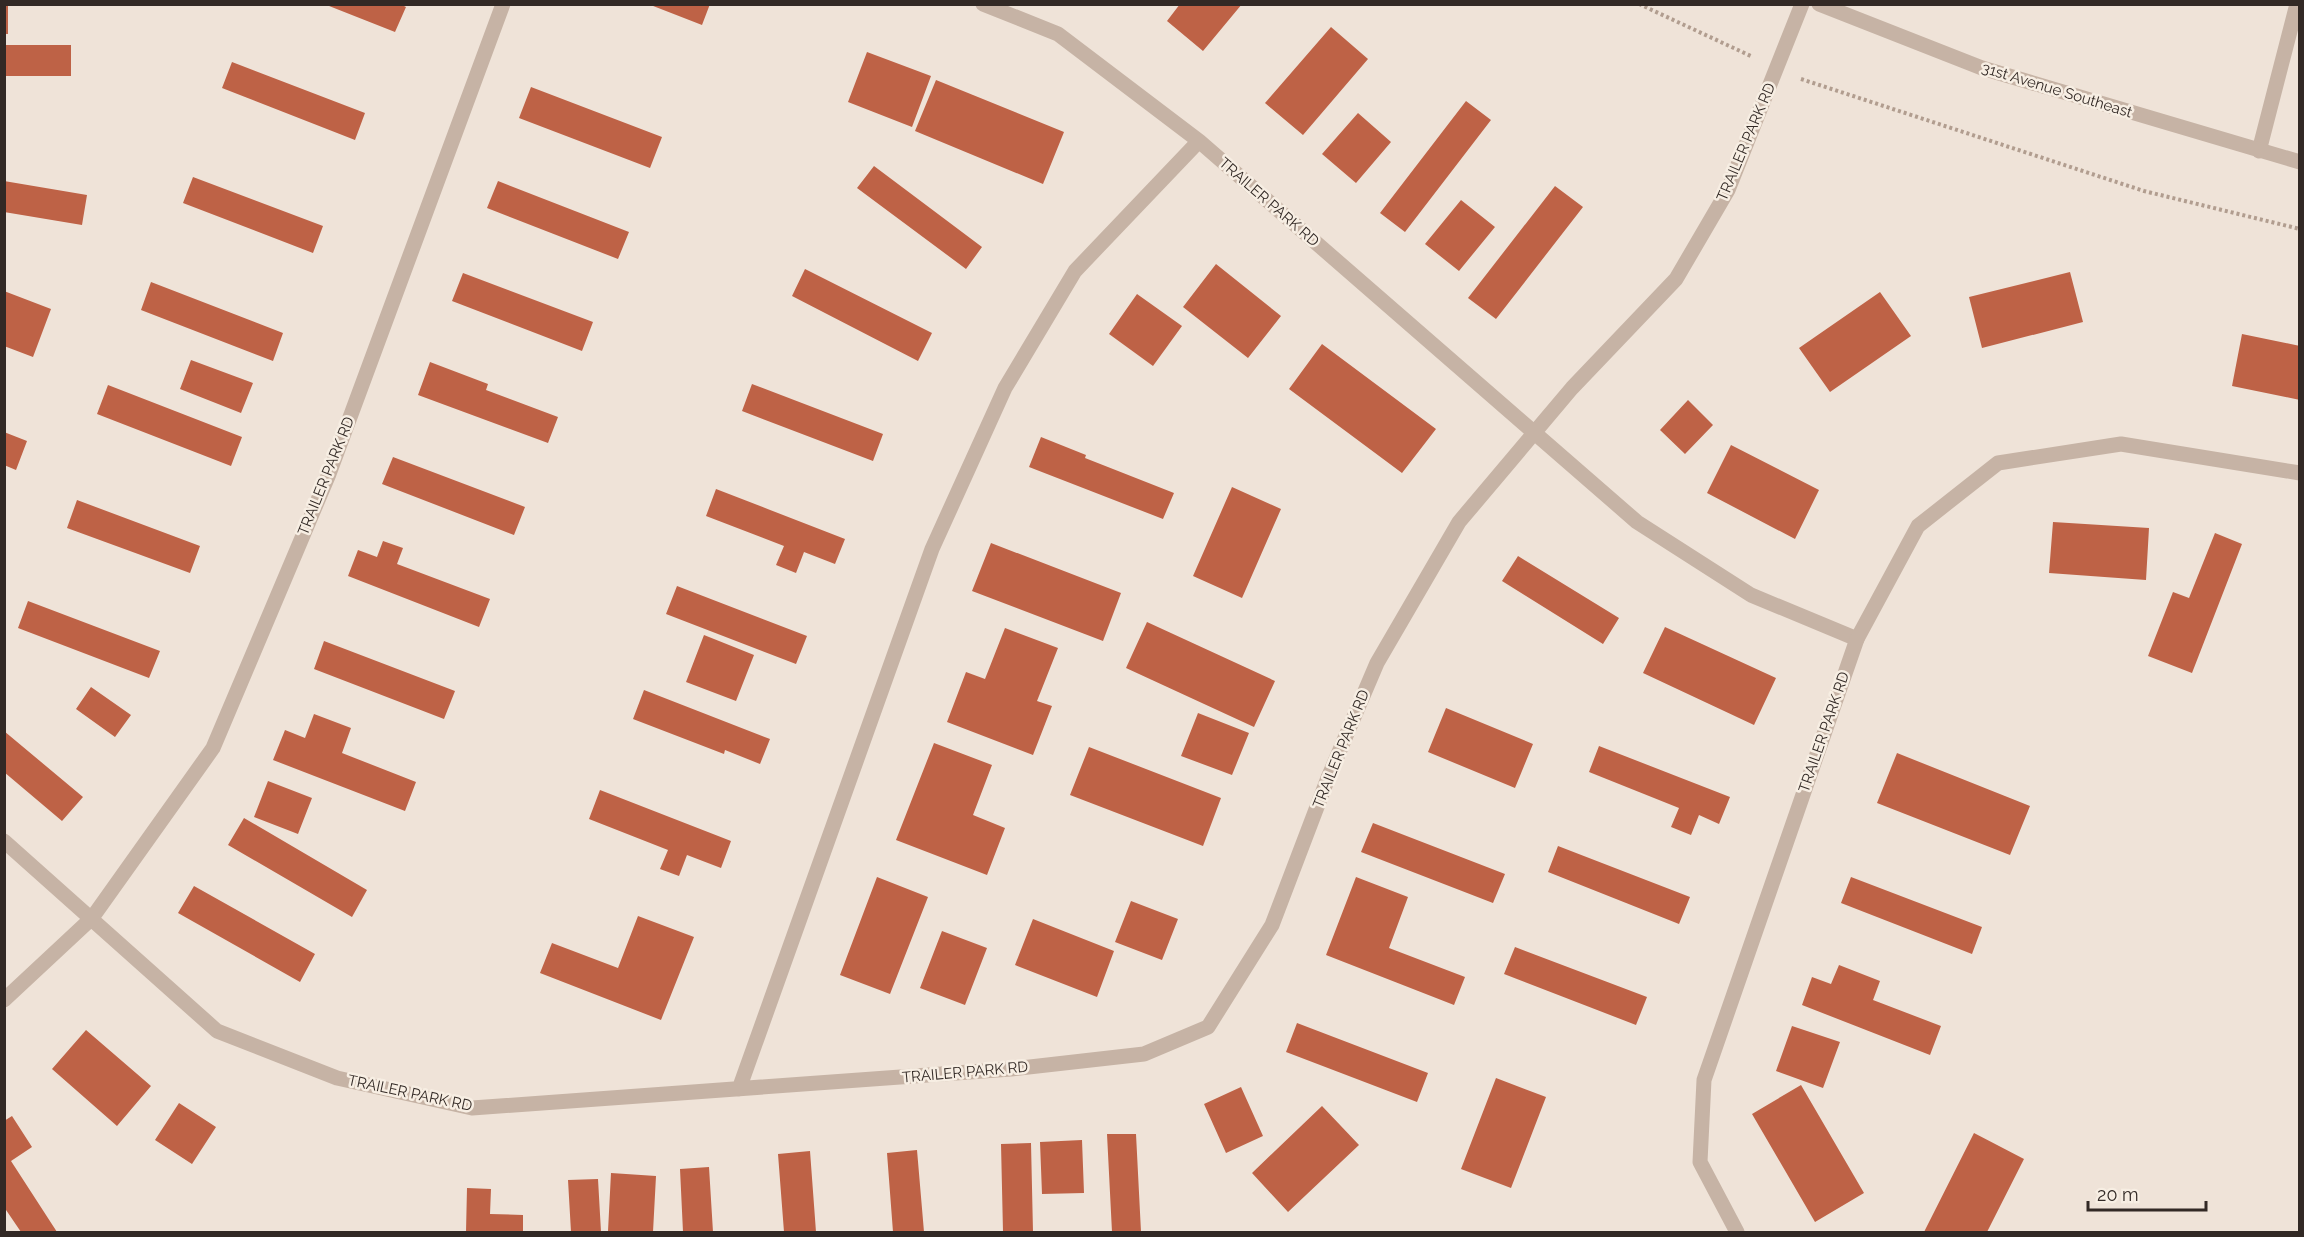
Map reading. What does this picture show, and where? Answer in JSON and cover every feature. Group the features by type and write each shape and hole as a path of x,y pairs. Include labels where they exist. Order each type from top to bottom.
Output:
{"street":[{"name":"TRAILER PARK RD","path":"4,1000 92,918 213,748 329,474 503,4"},
{"name":"TRAILER PARK RD","path":"983,4 1058,34 1199,141 1637,522 1751,595 1857,639"},
{"name":"TRAILER PARK RD","path":"4,841 217,1031 337,1078 472,1108 1011,1069 1144,1054 1208,1027 1272,925 1328,778 1377,663 1459,522 1572,388 1677,279 1728,190 1802,4"},
{"name":"31st Avenue Southeast","path":"1819,4 1982,68 2300,162"},
{"path":"2259,151 2296,4"},
{"path":"739,1089 932,549 1005,388 1075,271 1199,141"},
{"name":"TRAILER PARK RD","path":"1737,1233 1700,1162 1704,1080 1857,639 1918,526 1998,463 2121,444 2300,473"}],"path":[{"path":"1639,4 1803,80 2144,191 2300,229"}],"building":[{"path":"324,4 400,4 406,7 395,32"},
{"path":"648,4 710,4 702,25"},
{"path":"1180,4 1242,4 1203,51 1167,21"},
{"path":"4,5 8,5 8,34 4,34"},
{"path":"1331,27 1368,59 1303,135 1265,103"},
{"path":"4,45 71,45 71,76 4,76"},
{"path":"867,52 931,76 912,127 848,102"},
{"path":"232,62 365,113 355,140 222,88"},
{"path":"936,80 1064,132 1043,184 915,131"},
{"path":"531,87 662,137 650,168 519,118"},
{"path":"1466,101 1491,120 1405,232 1380,213"},
{"path":"1358,113 1391,142 1356,183 1322,154"},
{"path":"874,166 982,247 966,269 857,188"},
{"path":"193,177 323,226 313,253 183,203"},
{"path":"4,181 87,195 82,225 4,212"},
{"path":"498,181 629,232 618,259 487,208"},
{"path":"1555,186 1583,207 1496,319 1468,298"},
{"path":"1461,200 1495,227 1459,271 1425,244"},
{"path":"1216,264 1281,316 1248,358 1183,307"},
{"path":"805,269 932,333 918,361 792,296"},
{"path":"2070,272 2083,322 1982,348 1969,297"},
{"path":"463,273 593,322 582,351 452,301"},
{"path":"151,282 283,333 273,361 141,310"},
{"path":"4,291 51,309 33,357 4,346"},
{"path":"1880,292 1911,336 1830,392 1799,348"},
{"path":"1137,294 1182,326 1153,366 1109,334"},
{"path":"2242,334 2300,346 2300,400 2232,386"},
{"path":"1322,344 1436,429 1402,473 1289,389"},
{"path":"191,360 253,383 241,413 180,389"},
{"path":"430,362 488,384 486,390 558,417 548,443 418,395"},
{"path":"752,384 883,434 873,461 742,411"},
{"path":"108,385 242,437 231,466 97,414"},
{"path":"1688,400 1713,425 1685,454 1660,430"},
{"path":"4,432 27,441 16,470 4,465"},
{"path":"1041,437 1086,455 1085,458 1174,493 1163,519 1029,467"},
{"path":"1731,445 1819,490 1795,539 1707,493"},
{"path":"393,457 525,507 514,535 382,484"},
{"path":"1232,487 1281,509 1242,598 1193,576"},
{"path":"716,489 845,539 835,564 804,552 796,573 776,565 784,546 706,516"},
{"path":"77,500 200,546 190,573 67,528"},
{"path":"2053,522 2149,528 2146,580 2049,573"},
{"path":"2215,533 2242,544 2192,673 2148,656 2173,592 2189,598"},
{"path":"383,541 403,548 397,564 490,599 479,627 348,576 358,550 377,557"},
{"path":"991,543 1121,593 1103,641 972,591"},
{"path":"1518,556 1619,618 1603,644 1502,581"},
{"path":"677,586 807,636 796,664 666,614"},
{"path":"28,601 160,651 149,678 18,628"},
{"path":"1147,622 1275,681 1254,727 1126,668"},
{"path":"1665,627 1776,678 1754,725 1643,673"},
{"path":"1005,628 1058,648 1037,701 1052,706 1033,755 947,722 966,672 985,679"},
{"path":"704,635 754,655 736,701 686,682"},
{"path":"324,641 455,691 444,719 314,669"},
{"path":"91,687 131,715 115,737 76,709"},
{"path":"644,690 770,739 760,764 725,750 724,754 633,719"},
{"path":"1446,708 1533,744 1515,788 1428,752"},
{"path":"1198,713 1249,733 1232,775 1181,756"},
{"path":"314,714 351,728 342,753 416,782 405,811 273,760 285,730 305,738"},
{"path":"4,731 83,797 62,821 4,772"},
{"path":"934,743 992,765 973,815 1005,828 987,875 896,840"},
{"path":"1599,746 1730,797 1719,824 1699,815 1691,835 1671,827 1679,808 1589,772"},
{"path":"1089,747 1221,798 1203,846 1070,795"},
{"path":"1897,753 2030,806 2010,855 1877,803"},
{"path":"268,781 312,798 298,834 254,817"},
{"path":"600,790 731,841 721,868 687,855 679,876 660,869 668,850 589,819"},
{"path":"244,818 367,890 352,917 228,845"},
{"path":"1373,823 1505,874 1493,903 1361,852"},
{"path":"1558,846 1690,897 1679,924 1548,872"},
{"path":"877,877 928,897 890,994 840,975"},
{"path":"1356,877 1408,897 1389,948 1465,977 1454,1005 1326,955"},
{"path":"1851,877 1982,927 1972,954 1841,903"},
{"path":"194,886 315,954 300,982 178,913"},
{"path":"1131,901 1178,919 1162,960 1115,942"},
{"path":"638,916 694,937 661,1020 540,973 552,943 618,968"},
{"path":"1033,919 1114,951 1097,997 1015,965"},
{"path":"942,931 987,948 965,1005 920,988"},
{"path":"1515,947 1647,997 1636,1025 1504,974"},
{"path":"1839,965 1880,981 1873,1000 1941,1026 1930,1055 1802,1005 1812,977 1831,984"},
{"path":"1297,1023 1428,1073 1417,1102 1286,1052"},
{"path":"1792,1026 1840,1042 1823,1088 1776,1071"},
{"path":"86,1030 151,1086 117,1126 52,1069"},
{"path":"1496,1078 1546,1097 1511,1188 1461,1169"},
{"path":"1801,1085 1864,1193 1815,1222 1752,1114"},
{"path":"1241,1087 1263,1136 1226,1153 1204,1104"},
{"path":"179,1103 216,1127 192,1164 155,1140"},
{"path":"1322,1106 1359,1145 1288,1212 1252,1173"},
{"path":"12,1116 32,1147 11,1161 57,1232 21,1232 4,1207 4,1121"},
{"path":"1974,1133 2024,1159 1987,1232 1924,1232"},
{"path":"1107,1134 1136,1134 1141,1232 1112,1232"},
{"path":"1082,1140 1084,1193 1042,1194 1040,1142"},
{"path":"1031,1143 1033,1232 1003,1232 1001,1144"},
{"path":"917,1150 924,1232 893,1232 887,1153"},
{"path":"810,1151 816,1232 784,1232 778,1154"},
{"path":"709,1167 713,1232 683,1232 680,1169"},
{"path":"611,1173 656,1176 653,1232 608,1231"},
{"path":"598,1179 601,1232 571,1232 568,1180"},
{"path":"467,1188 491,1189 490,1214 523,1215 523,1232 466,1232"}]}
